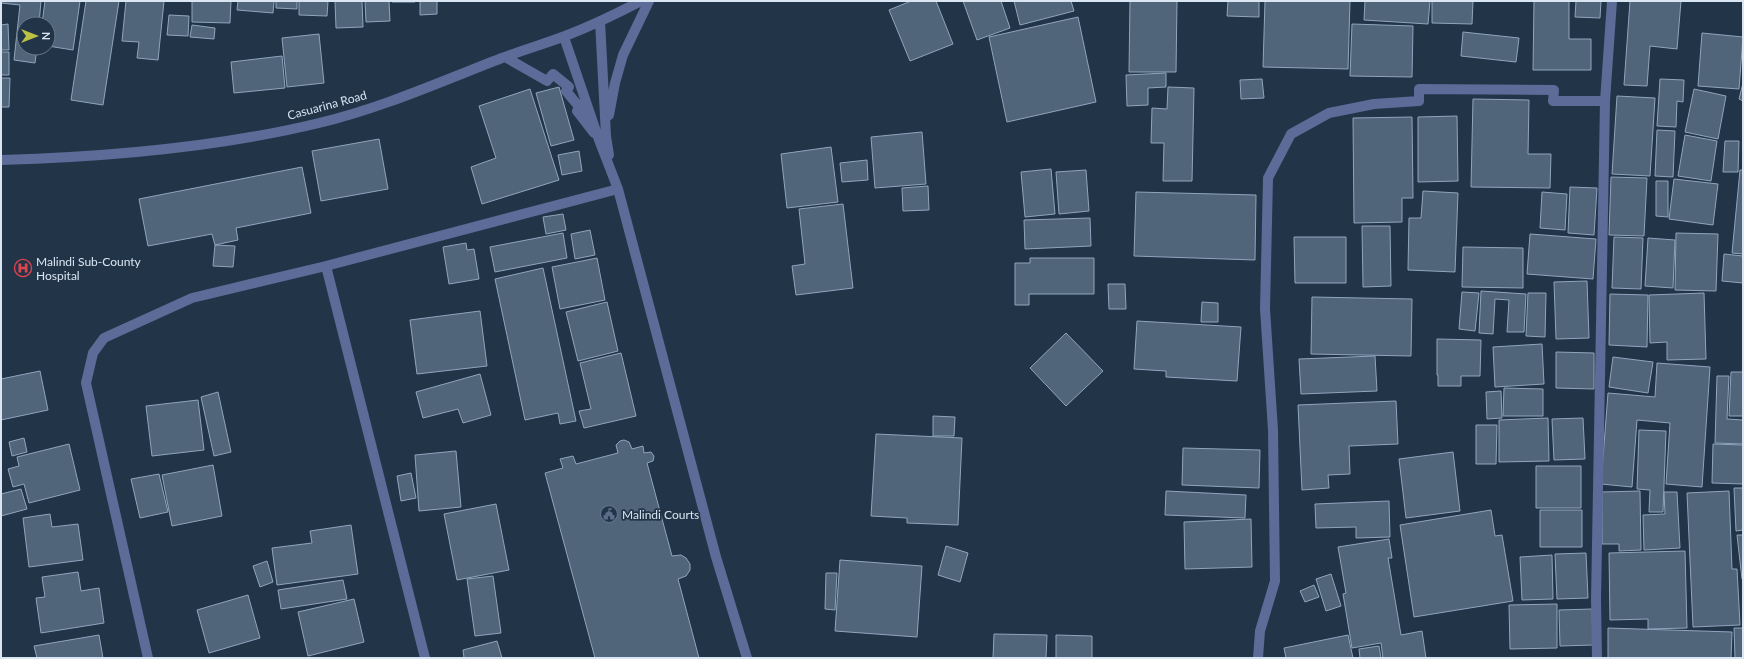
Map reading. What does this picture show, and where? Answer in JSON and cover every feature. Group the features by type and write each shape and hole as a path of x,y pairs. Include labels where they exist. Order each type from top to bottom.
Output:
{"street":[{"name":"Casuarina Road","path":"1,160 46,159 154,150 240,139 320,123 396,99 505,57 564,37 641,1"},
{"path":"602,138 623,55 649,1"},
{"path":"1597,658 1596,591 1605,101 1612,1"},
{"path":"600,21 602,138"},
{"path":"564,37 602,138 618,188 716,558 747,658"},
{"path":"505,57 547,81 553,74 569,87 566,91 581,109 577,111 602,138"},
{"path":"1258,658 1260,631 1275,581 1273,430 1265,309 1268,178 1291,134 1329,113 1374,104 1419,101 1419,90 1554,90 1553,101 1605,101"},
{"path":"148,658 86,383 93,353 104,338 192,298 326,266 618,188"},
{"path":"326,266 425,658"}],"building":[{"path":"1,1 41,1 40,16 19,16 20,5 1,3"},
{"path":"45,1 80,1 73,50 56,47 56,16 43,16"},
{"path":"86,1 119,1 103,105 71,100"},
{"path":"126,1 164,1 158,60 137,58 139,42 122,41"},
{"path":"192,1 231,1 230,23 192,22"},
{"path":"238,1 274,1 273,13 237,10"},
{"path":"276,1 297,1 297,9 276,8"},
{"path":"299,1 328,1 327,16 299,15"},
{"path":"335,1 362,1 363,27 336,28"},
{"path":"365,1 389,1 390,21 366,22"},
{"path":"415,1 415,2 392,2"},
{"path":"420,1 437,1 437,14 420,15"},
{"path":"911,1 936,1 953,44 910,61 889,10"},
{"path":"963,1 1001,1 1010,28 977,40"},
{"path":"1014,1 1071,1 1074,11 1020,25"},
{"path":"1130,1 1177,1 1176,72 1129,72"},
{"path":"1228,1 1259,1 1259,17 1227,16"},
{"path":"1265,1 1350,1 1348,69 1263,67"},
{"path":"1365,1 1430,1 1428,24 1364,20"},
{"path":"1432,1 1473,1 1472,24 1432,23"},
{"path":"1534,1 1569,1 1569,39 1591,39 1591,70 1533,70"},
{"path":"1576,1 1601,1 1600,18 1575,17"},
{"path":"1630,1 1681,1 1677,49 1650,46 1647,86 1624,85"},
{"path":"169,15 189,16 188,36 167,35"},
{"path":"1078,17 1096,102 1007,122 989,37"},
{"path":"8,24 9,50 1,50 1,25"},
{"path":"1352,24 1413,26 1412,77 1350,76"},
{"path":"192,25 215,28 214,39 190,37"},
{"path":"1463,32 1519,38 1516,62 1461,56"},
{"path":"1702,33 1743,37 1739,89 1698,86"},
{"path":"319,34 324,83 287,87 282,38"},
{"path":"16,42 16,56 36,56 35,63 14,60"},
{"path":"1,52 9,52 9,75 1,75"},
{"path":"282,56 285,88 234,93 231,62"},
{"path":"1166,73 1166,87 1148,88 1148,105 1127,106 1126,75"},
{"path":"1,78 10,78 9,107 1,107"},
{"path":"1262,79 1264,98 1241,99 1240,80"},
{"path":"1660,79 1684,80 1683,102 1677,101 1676,127 1657,126"},
{"path":"1743,83 1743,101 1739,99"},
{"path":"559,87 574,140 551,146 536,93"},
{"path":"1168,87 1194,88 1192,181 1163,181 1164,143 1151,143 1152,108 1167,109"},
{"path":"530,89 559,180 482,204 471,167 496,158 479,106"},
{"path":"1694,89 1726,96 1718,139 1685,132"},
{"path":"1617,96 1655,98 1650,176 1612,174"},
{"path":"1473,99 1529,100 1528,154 1551,154 1550,188 1471,187"},
{"path":"1457,116 1458,181 1418,182 1418,117"},
{"path":"1412,117 1413,198 1402,198 1402,222 1354,223 1353,118"},
{"path":"1657,130 1675,131 1673,177 1655,176"},
{"path":"922,132 926,184 875,188 871,137"},
{"path":"1685,135 1717,141 1711,181 1678,176"},
{"path":"379,139 388,189 321,201 312,151"},
{"path":"1725,141 1739,141 1738,172 1723,172"},
{"path":"831,147 838,202 787,208 781,154"},
{"path":"579,151 582,171 562,175 558,155"},
{"path":"867,160 868,180 842,182 840,163"},
{"path":"302,167 311,213 236,228 238,240 215,245 212,234 148,246 139,199"},
{"path":"1051,169 1055,214 1025,217 1021,172"},
{"path":"1086,170 1089,211 1059,214 1056,172"},
{"path":"1740,170 1743,170 1743,254 1732,253"},
{"path":"1611,177 1647,178 1644,236 1609,235"},
{"path":"1674,179 1718,184 1713,225 1669,219"},
{"path":"1656,181 1668,181 1668,217 1656,216"},
{"path":"928,186 929,210 903,211 902,188"},
{"path":"1570,187 1597,188 1594,235 1568,233"},
{"path":"1423,191 1458,193 1455,272 1408,270 1409,218 1421,218"},
{"path":"1136,192 1256,195 1255,260 1134,256"},
{"path":"1542,192 1567,194 1565,230 1540,228"},
{"path":"843,204 853,288 796,295 792,266 805,264 799,209"},
{"path":"563,214 566,230 546,234 543,217"},
{"path":"1090,218 1091,246 1025,249 1024,220"},
{"path":"1362,226 1390,226 1391,286 1363,287"},
{"path":"590,230 595,255 575,259 571,234"},
{"path":"563,233 567,258 495,272 490,247"},
{"path":"1676,233 1718,234 1716,291 1675,290"},
{"path":"1530,234 1596,239 1593,279 1527,274"},
{"path":"1294,237 1346,237 1346,283 1295,283"},
{"path":"1614,237 1643,238 1641,289 1612,288"},
{"path":"1648,238 1675,240 1673,288 1645,286"},
{"path":"466,243 467,250 474,249 479,279 449,284 443,247"},
{"path":"215,245 235,246 233,267 213,266"},
{"path":"1463,247 1523,248 1523,288 1462,287"},
{"path":"1724,254 1743,256 1743,283 1722,281"},
{"path":"597,258 605,300 560,309 552,267"},
{"path":"1030,258 1094,258 1094,294 1029,294 1029,305 1015,305 1015,263 1030,263"},
{"path":"543,268 576,421 560,424 558,413 525,420 495,279"},
{"path":"1587,281 1589,338 1556,339 1554,282"},
{"path":"1108,284 1125,284 1126,309 1109,309"},
{"path":"1481,291 1526,294 1524,332 1507,332 1509,300 1495,299 1493,334 1479,333"},
{"path":"1462,292 1479,293 1475,331 1459,329"},
{"path":"1528,293 1546,293 1545,337 1526,336"},
{"path":"1704,293 1706,359 1667,360 1667,342 1650,343 1649,295"},
{"path":"1610,294 1648,295 1647,347 1609,345"},
{"path":"1312,297 1412,299 1411,356 1311,354"},
{"path":"607,302 618,351 578,361 566,312"},
{"path":"1202,302 1218,303 1218,322 1201,322"},
{"path":"480,311 487,366 417,374 410,320"},
{"path":"1137,321 1241,327 1237,381 1166,377 1166,371 1134,369"},
{"path":"1066,333 1103,371 1066,406 1030,368"},
{"path":"1437,339 1481,340 1480,376 1461,376 1461,386 1438,386"},
{"path":"1542,344 1544,384 1495,387 1493,347"},
{"path":"1556,352 1594,353 1594,389 1556,388"},
{"path":"621,353 636,416 584,428 579,411 591,409 580,363"},
{"path":"1375,356 1377,391 1301,394 1299,359"},
{"path":"1613,357 1653,362 1648,393 1609,387"},
{"path":"1657,363 1710,367 1702,487 1666,484 1670,423 1637,420 1632,487 1601,484 1608,393 1655,397"},
{"path":"40,371 48,410 1,420 1,379"},
{"path":"1731,372 1743,372 1743,416 1729,416"},
{"path":"480,374 491,415 463,423 458,409 423,418 416,392"},
{"path":"1717,376 1729,376 1727,419 1743,420 1743,444 1715,443"},
{"path":"1504,388 1543,389 1543,416 1503,416"},
{"path":"1501,391 1502,418 1487,419 1486,392"},
{"path":"218,392 231,452 214,456 201,397"},
{"path":"198,400 204,450 152,456 146,406"},
{"path":"1396,401 1398,444 1349,446 1350,474 1328,475 1329,488 1302,490 1298,405"},
{"path":"933,416 955,417 954,436 933,436"},
{"path":"1548,418 1549,461 1499,462 1499,420"},
{"path":"1583,418 1585,459 1554,460 1552,419"},
{"path":"1476,425 1497,425 1496,464 1476,464"},
{"path":"1639,430 1666,431 1663,512 1649,512 1650,490 1637,489"},
{"path":"876,434 962,438 958,525 907,523 907,518 871,516"},
{"path":"24,438 27,452 12,456 9,442"},
{"name":"Malindi Courts","path":"624,440 629,442 632,449 643,446 644,453 651,452 654,456 653,461 647,463 672,556 681,555 686,558 690,564 690,570 686,576 678,579 699,658 595,658 545,473 563,468 560,459 573,456 576,464 618,453 616,445 620,441"},
{"path":"69,444 80,490 29,503 24,484 13,487 8,469 19,466 17,457"},
{"path":"1713,444 1743,445 1743,484 1712,483"},
{"path":"1183,448 1260,450 1259,488 1182,485"},
{"path":"456,451 461,507 419,511 415,455"},
{"path":"1453,452 1460,511 1406,518 1399,459"},
{"path":"213,465 222,516 172,526 162,475"},
{"path":"1536,466 1581,466 1581,508 1536,508"},
{"path":"411,473 416,498 401,501 397,476"},
{"path":"159,474 168,512 140,518 131,479"},
{"path":"1734,488 1743,488 1743,530 1736,531"},
{"path":"21,489 27,509 1,516 1,494"},
{"path":"1166,491 1246,495 1245,518 1165,515"},
{"path":"1640,491 1641,550 1619,551 1619,544 1602,544 1602,492"},
{"path":"1729,491 1732,569 1737,569 1740,625 1693,627 1687,493"},
{"path":"1664,492 1677,492 1680,548 1644,550 1643,515 1665,514"},
{"path":"1389,501 1390,537 1356,538 1356,527 1316,528 1315,504"},
{"path":"496,504 509,570 457,580 444,514"},
{"path":"1491,510 1495,536 1502,535 1513,601 1414,617 1400,525"},
{"path":"1540,510 1582,510 1582,547 1540,547"},
{"path":"50,514 52,527 78,524 83,560 29,567 23,518"},
{"path":"1251,519 1252,567 1185,569 1184,522"},
{"path":"351,525 358,574 277,585 272,548 312,543 310,531"},
{"path":"1737,535 1743,535 1743,579 1742,579"},
{"path":"1389,539 1392,558 1388,558 1401,635 1422,631 1426,658 1383,658 1381,643 1352,648 1343,594 1346,593 1338,547"},
{"path":"946,546 968,553 960,582 938,575"},
{"path":"1685,551 1687,628 1648,629 1648,619 1610,620 1609,553"},
{"path":"1586,553 1588,598 1557,599 1555,554"},
{"path":"1552,555 1553,599 1522,600 1520,557"},
{"path":"840,560 922,566 917,637 835,631"},
{"path":"267,561 273,582 260,587 253,566"},
{"path":"78,572 81,591 99,588 104,623 41,633 36,598 45,597 42,577"},
{"path":"826,573 837,573 835,610 825,609"},
{"path":"1331,574 1341,606 1326,611 1316,579"},
{"path":"493,576 501,633 475,636 467,579"},
{"path":"343,580 347,599 281,609 278,590"},
{"path":"1314,585 1319,597 1305,602 1300,591"},
{"path":"248,595 260,638 209,653 197,610"},
{"path":"354,599 364,642 308,656 298,612"},
{"path":"1557,604 1557,648 1510,649 1509,605"},
{"path":"1592,609 1593,645 1560,646 1559,610"},
{"path":"1608,628 1732,632 1731,658 1608,658"},
{"path":"1734,628 1743,628 1743,658 1735,658"},
{"path":"994,634 1047,635 1046,658 993,658"},
{"path":"99,635 103,658 37,658 34,646"},
{"path":"1056,635 1092,636 1092,658 1056,658"},
{"path":"1348,635 1353,658 1286,658 1284,648"},
{"path":"497,641 502,658 464,658 463,650"},
{"path":"1379,646 1381,658 1360,658 1359,649"}],"place":[{"name":"Malindi Sub-County Hospital","path":"23,268"},
{"name":"Malindi Courts","path":"609,514"}]}
